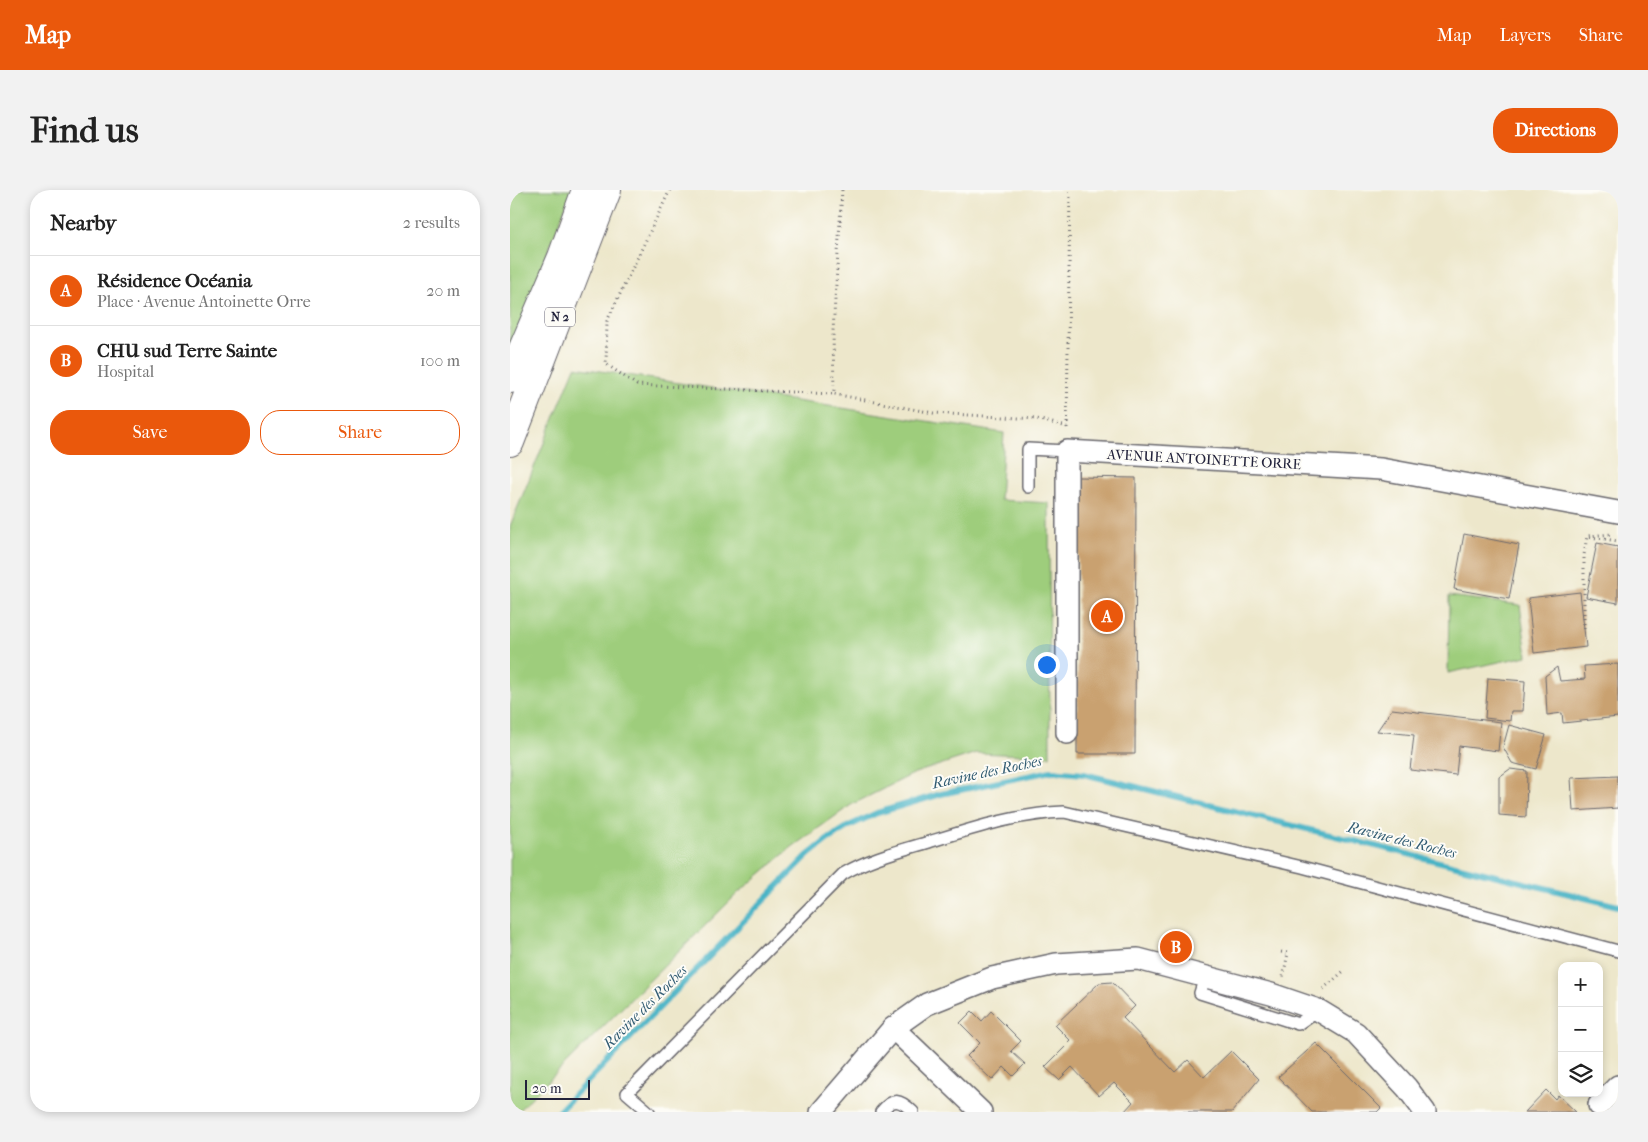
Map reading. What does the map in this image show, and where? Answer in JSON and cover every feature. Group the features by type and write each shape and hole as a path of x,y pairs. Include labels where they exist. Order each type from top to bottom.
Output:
{"main road":[{"name":"N 2","path":"510,379 562,257 586,190"},
{"name":"N 2","path":"510,442 607,190"}],"street":[{"name":"AVENUE ANTOINETTE ORRE","path":"1067,451 1381,469 1618,512"},
{"path":"1067,451 1067,733"},
{"path":"821,1112 893,1028 927,1004 992,978 1056,964 1138,959 1271,994 1318,1010 1356,1033 1407,1088 1425,1112"},
{"path":"893,1028 981,1112"},
{"path":"1599,1105 1618,1086"}],"lane":[{"path":"1028,487 1028,449 1067,451"},
{"path":"649,1112 627,1092 843,874 865,861 1006,819 1036,813 1064,812 1264,858 1618,951"},
{"path":"881,1112 888,1103 895,1101 903,1103 913,1112"}],"path":[{"path":"670,190 607,321 606,364 637,385 834,394 933,412 1037,419 1067,427"},
{"path":"834,394 833,331 842,190"},
{"path":"1067,451 1070,190"},
{"path":"1587,536 1616,534 1618,529"},
{"path":"1587,536 1618,541"},
{"path":"1584,629 1584,556 1587,536"},
{"path":"1280,952 1288,953 1283,979 1292,982"},
{"path":"1318,1010 1319,992 1345,970"}],"green space":[{"path":"510,190 572,190 510,350"},
{"path":"575,367 1004,433 1000,500 1049,503 1050,756 976,753 915,773 851,805 792,847 738,893 517,1112 510,1112 510,526"},
{"path":"1449,596 1520,605 1527,656 1448,673"}],"building":[{"path":"1078,477 1136,478 1135,754 1077,754"},
{"path":"1464,534 1519,545 1509,599 1454,589"},
{"path":"1597,543 1618,547 1618,603 1586,597"},
{"path":"1580,592 1586,647 1534,653 1528,598"},
{"path":"1618,664 1618,717 1563,723 1562,713 1547,715 1545,676 1557,667 1560,681 1585,679 1584,666"},
{"path":"1488,678 1525,681 1523,711 1511,711 1510,721 1485,718"},
{"path":"1392,709 1501,722 1498,751 1459,746 1456,775 1410,770 1414,735 1377,731"},
{"path":"1509,725 1546,735 1536,769 1512,763 1503,747"},
{"path":"1510,769 1527,771 1526,817 1499,815 1499,777"},
{"path":"1618,776 1618,808 1573,811 1571,778"},
{"path":"1112,982 1135,1006 1123,1018 1175,1072 1188,1060 1204,1077 1231,1051 1259,1079 1232,1112 1124,1112 1133,1102 1114,1083 1099,1096 1072,1067 1059,1080 1045,1067 1071,1041 1055,1025 1099,983"},
{"path":"972,1011 982,1021 991,1011 1021,1041 1011,1051 1025,1064 1013,1076 1004,1067 992,1080 967,1056 980,1043 960,1023"},
{"path":"1316,1043 1381,1108 1377,1112 1312,1112 1278,1077"},
{"path":"1546,1090 1555,1099 1558,1095 1576,1112 1525,1112"}],"waterway":[{"name":"Ravine des Roches","path":"558,1112 807,856 827,840 849,826 877,813 941,794 1051,771 1084,774 1618,906"}],"place":[{"name":"Résidence Océania","path":"1107,616"},
{"name":"CHU sud Terre Sainte","path":"1176,947"}]}
